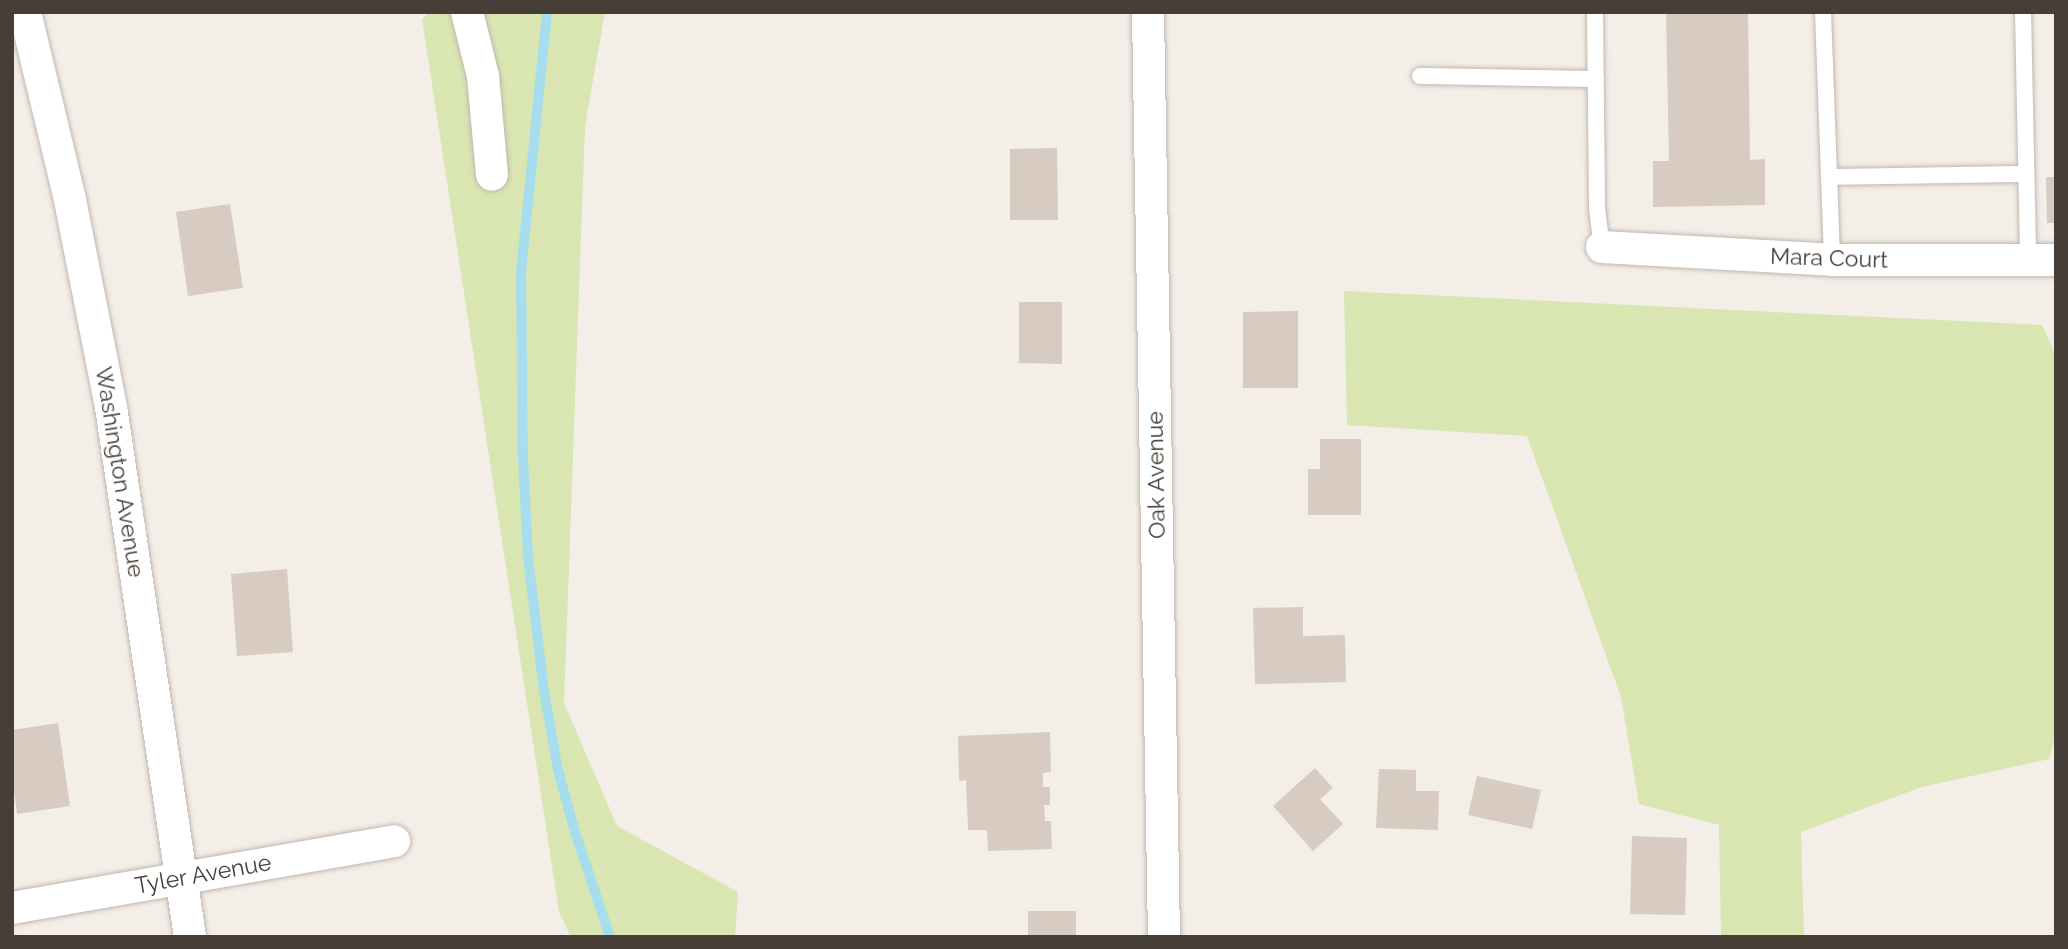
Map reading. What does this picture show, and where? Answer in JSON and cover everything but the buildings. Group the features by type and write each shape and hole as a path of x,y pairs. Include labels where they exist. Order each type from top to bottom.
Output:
{"street":[{"name":"Washington Avenue","path":"25,12 70,200 111,407 190,937"},
{"path":"467,12 483,76 492,175"},
{"name":"Oak Avenue","path":"1148,12 1164,937"},
{"name":"Mara Court","path":"1602,247 1832,260 2042,260"},
{"name":"Tyler Avenue","path":"12,908 394,841"}],"lane":[{"path":"1595,12 1597,208 1602,247"},
{"path":"1824,12 1832,260"},
{"path":"2023,12 2026,174 2042,260"},
{"path":"1420,76 1596,79"},
{"path":"1829,177 2026,174"}],"green space":[{"path":"430,12 605,12 585,126 564,703 617,826 738,892 735,937 571,937 559,912 422,19"},
{"path":"1344,291 2042,325 2056,356 2056,733 2049,759 1922,787 1801,832 1804,937 1721,937 1719,825 1639,804 1621,697 1527,436 1347,425"}],"waterway":[{"path":"547,12 521,272 523,458 528,557 544,691 558,770 575,832 610,937"}]}
